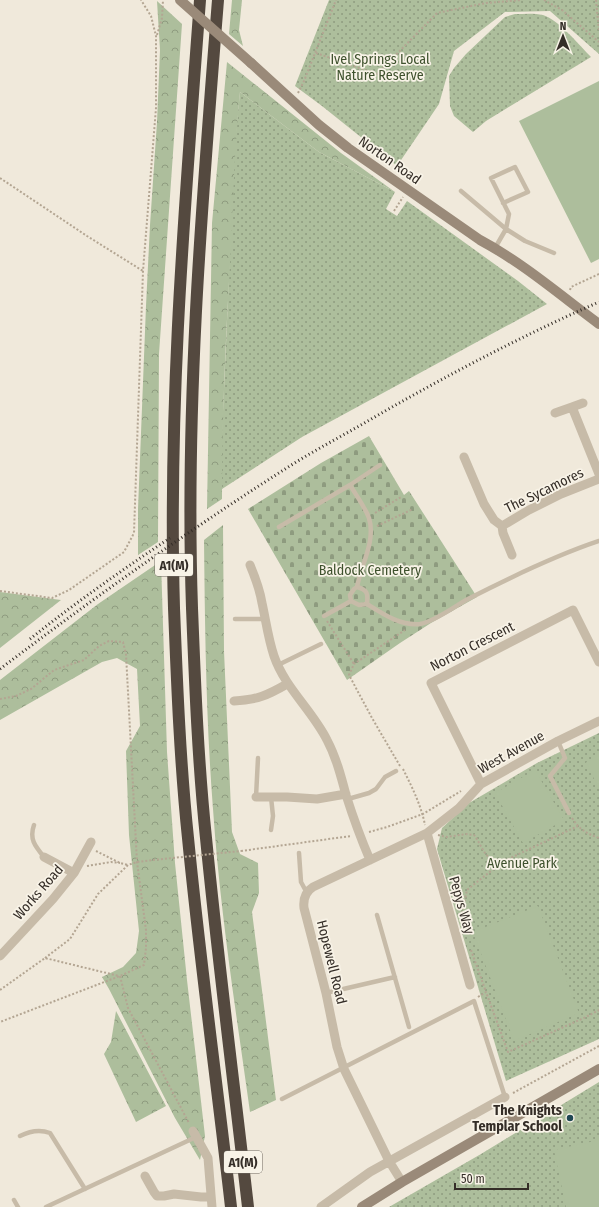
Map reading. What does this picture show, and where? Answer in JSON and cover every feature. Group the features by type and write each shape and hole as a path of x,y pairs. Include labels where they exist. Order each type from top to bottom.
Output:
{"highway":[{"name":"A1(M)","path":"200,0 178,306 172,485 174,607 179,719 188,837 231,1207"},
{"name":"A1(M)","path":"218,0 196,307 191,487 192,606 197,717 206,836 248,1207"}],"street":[{"name":"Norton Road","path":"180,0 319,125 348,148 565,297 599,324"},
{"path":"555,413 583,403"},
{"name":"The Sycamores","path":"572,407 599,474"},
{"name":"The Sycamores","path":"464,458 484,504 494,520 502,526 503,533 512,555"},
{"name":"The Sycamores","path":"502,526 561,494 599,479"},
{"path":"250,565 262,602 266,630 278,665 288,684 327,740 334,756 359,835 370,860"},
{"name":"Norton Crescent","path":"481,784 431,682 574,610 599,662"},
{"path":"234,701 257,698 288,684"},
{"name":"West Avenue","path":"426,833 459,808 481,784 558,741 599,721"},
{"path":"256,797 317,799 347,796"},
{"path":"307,893 313,887 426,833"},
{"name":"Pepys Way","path":"426,833 470,985"},
{"name":"Works Road","path":"0,956 52,899 75,871 90,844"},
{"path":"44,857 75,871"},
{"name":"Hopewell Road","path":"307,893 304,898 304,908 326,993 337,1047 344,1069 389,1161 402,1182"},
{"path":"362,1207 402,1182 599,1069"},
{"path":"321,1207 370,1172 505,1097"},
{"path":"195,1134 208,1158 212,1207"},
{"path":"145,1176 157,1196 174,1194 201,1197 210,1196"}],"lane":[{"path":"495,248 506,229 509,214 503,203 491,178 515,167 528,192 503,203"},
{"path":"461,191 506,229 525,240 554,252"},
{"path":"279,527 350,485 380,465"},
{"path":"350,485 368,517 370,529 370,538 358,588"},
{"path":"324,616 351,601 359,604 367,604 396,621 422,624 538,565 599,541"},
{"path":"351,601 350,595 354,589 358,588 366,591 368,598 367,604"},
{"path":"235,619 265,619"},
{"path":"278,665 321,644"},
{"path":"558,741 566,758 550,776 569,813"},
{"path":"256,797 258,758"},
{"path":"347,796 369,793 376,789 386,777 396,771"},
{"path":"270,830 273,816 271,797"},
{"path":"34,825 31,832 33,840 44,857"},
{"path":"298,853 301,882 307,893"},
{"path":"377,915 409,1027"},
{"path":"326,993 395,977"},
{"path":"282,1100 474,1000 505,1097"},
{"path":"20,1136 30,1131 42,1130 50,1133 85,1189"},
{"path":"46,1207 195,1134"},
{"path":"14,1200 18,1207"}],"path":[{"path":"0,591 52,598 69,590 124,552 134,533 143,271 156,108 156,36 151,16 141,0"},
{"path":"156,36 162,18 163,0"},
{"path":"294,102 316,53 336,0"},
{"path":"316,53 377,74 437,13 486,3 522,0"},
{"path":"544,0 562,10 599,42"},
{"path":"596,0 599,31"},
{"path":"0,178 143,271"},
{"path":"394,211 408,190"},
{"path":"565,297 572,287 599,274"},
{"path":"368,517 401,497"},
{"path":"370,529 413,509"},
{"path":"324,616 354,664"},
{"path":"414,624 354,664 349,675 372,718 390,746 408,780 423,814"},
{"path":"0,699 16,696 31,689 54,670 84,660 99,646 109,641 123,642 126,654 137,862 146,930 144,965 120,976 0,1022"},
{"path":"0,990 70,939 98,894 128,866 137,862 241,851 359,835 423,814 465,789"},
{"path":"569,813 584,832 599,838"},
{"path":"460,920 467,890 502,862 578,826"},
{"path":"426,833 447,837 466,834 474,835 487,857 492,860 502,862"},
{"path":"90,844 120,863 128,866"},
{"path":"75,871 111,862 120,863"},
{"path":"470,949 508,1052 599,1010"},
{"path":"45,958 120,976"},
{"path":"120,976 128,1008 195,1134"},
{"path":"474,1000 486,992"},
{"path":"505,1097 599,1046"}],"green space":[{"path":"232,0 242,0 239,30 243,46 229,34"},
{"name":"Ivel Springs Local Nature Reserve","path":"329,0 599,0 599,54 550,11 505,12 454,51 439,104 397,166 295,86"},
{"path":"157,1 182,24 159,354 158,542 138,555 138,509 146,306 160,50"},
{"path":"515,14 536,14 549,18 562,27 591,57 486,121 473,132 454,116 450,106 449,76 466,54 505,17"},
{"path":"227,62 341,153 395,192 319,152 240,92 234,170 226,342 222,499 207,509 212,223"},
{"path":"599,81 599,259 591,263 519,121"},
{"path":"240,92 319,152 395,192 386,209 397,216 407,201 518,281 547,304 302,437 222,489 222,434 234,152"},
{"name":"Baldock Cemetery","path":"369,436 404,495 409,491 477,597 431,623 347,680 248,509 321,463"},
{"path":"223,525 224,651 232,832 240,854 258,863 259,893 252,912 276,1100 250,1112 220,885 213,809 207,709 204,540"},
{"path":"161,561 167,752 175,863 205,1136 200,1160 175,1118 102,977 123,967 136,953 139,931 129,835 126,751 140,726 137,669 117,658 102,662 0,720 0,680 98,604"},
{"path":"0,592 61,600 0,648"},
{"name":"Avenue Park","path":"599,733 599,1039 506,1081 437,849 442,828 469,803 537,763"},
{"path":"599,756 599,789 586,762"},
{"path":"535,770 564,820 523,843 495,793"},
{"path":"538,906 579,1013 514,1041 473,932"},
{"path":"116,1011 166,1106 136,1122 104,1054 111,1042"},
{"name":"The Knights Templar School","path":"599,1082 599,1207 389,1207 481,1154"},
{"path":"599,1140 599,1207 566,1207 554,1150"}],"railway":[{"path":"0,669 144,564 293,464 452,374 540,329 599,302"},
{"path":"30,639 99,587 170,538"}],"place":[{"name":"The Knights Templar School","path":"570,1118"}]}
